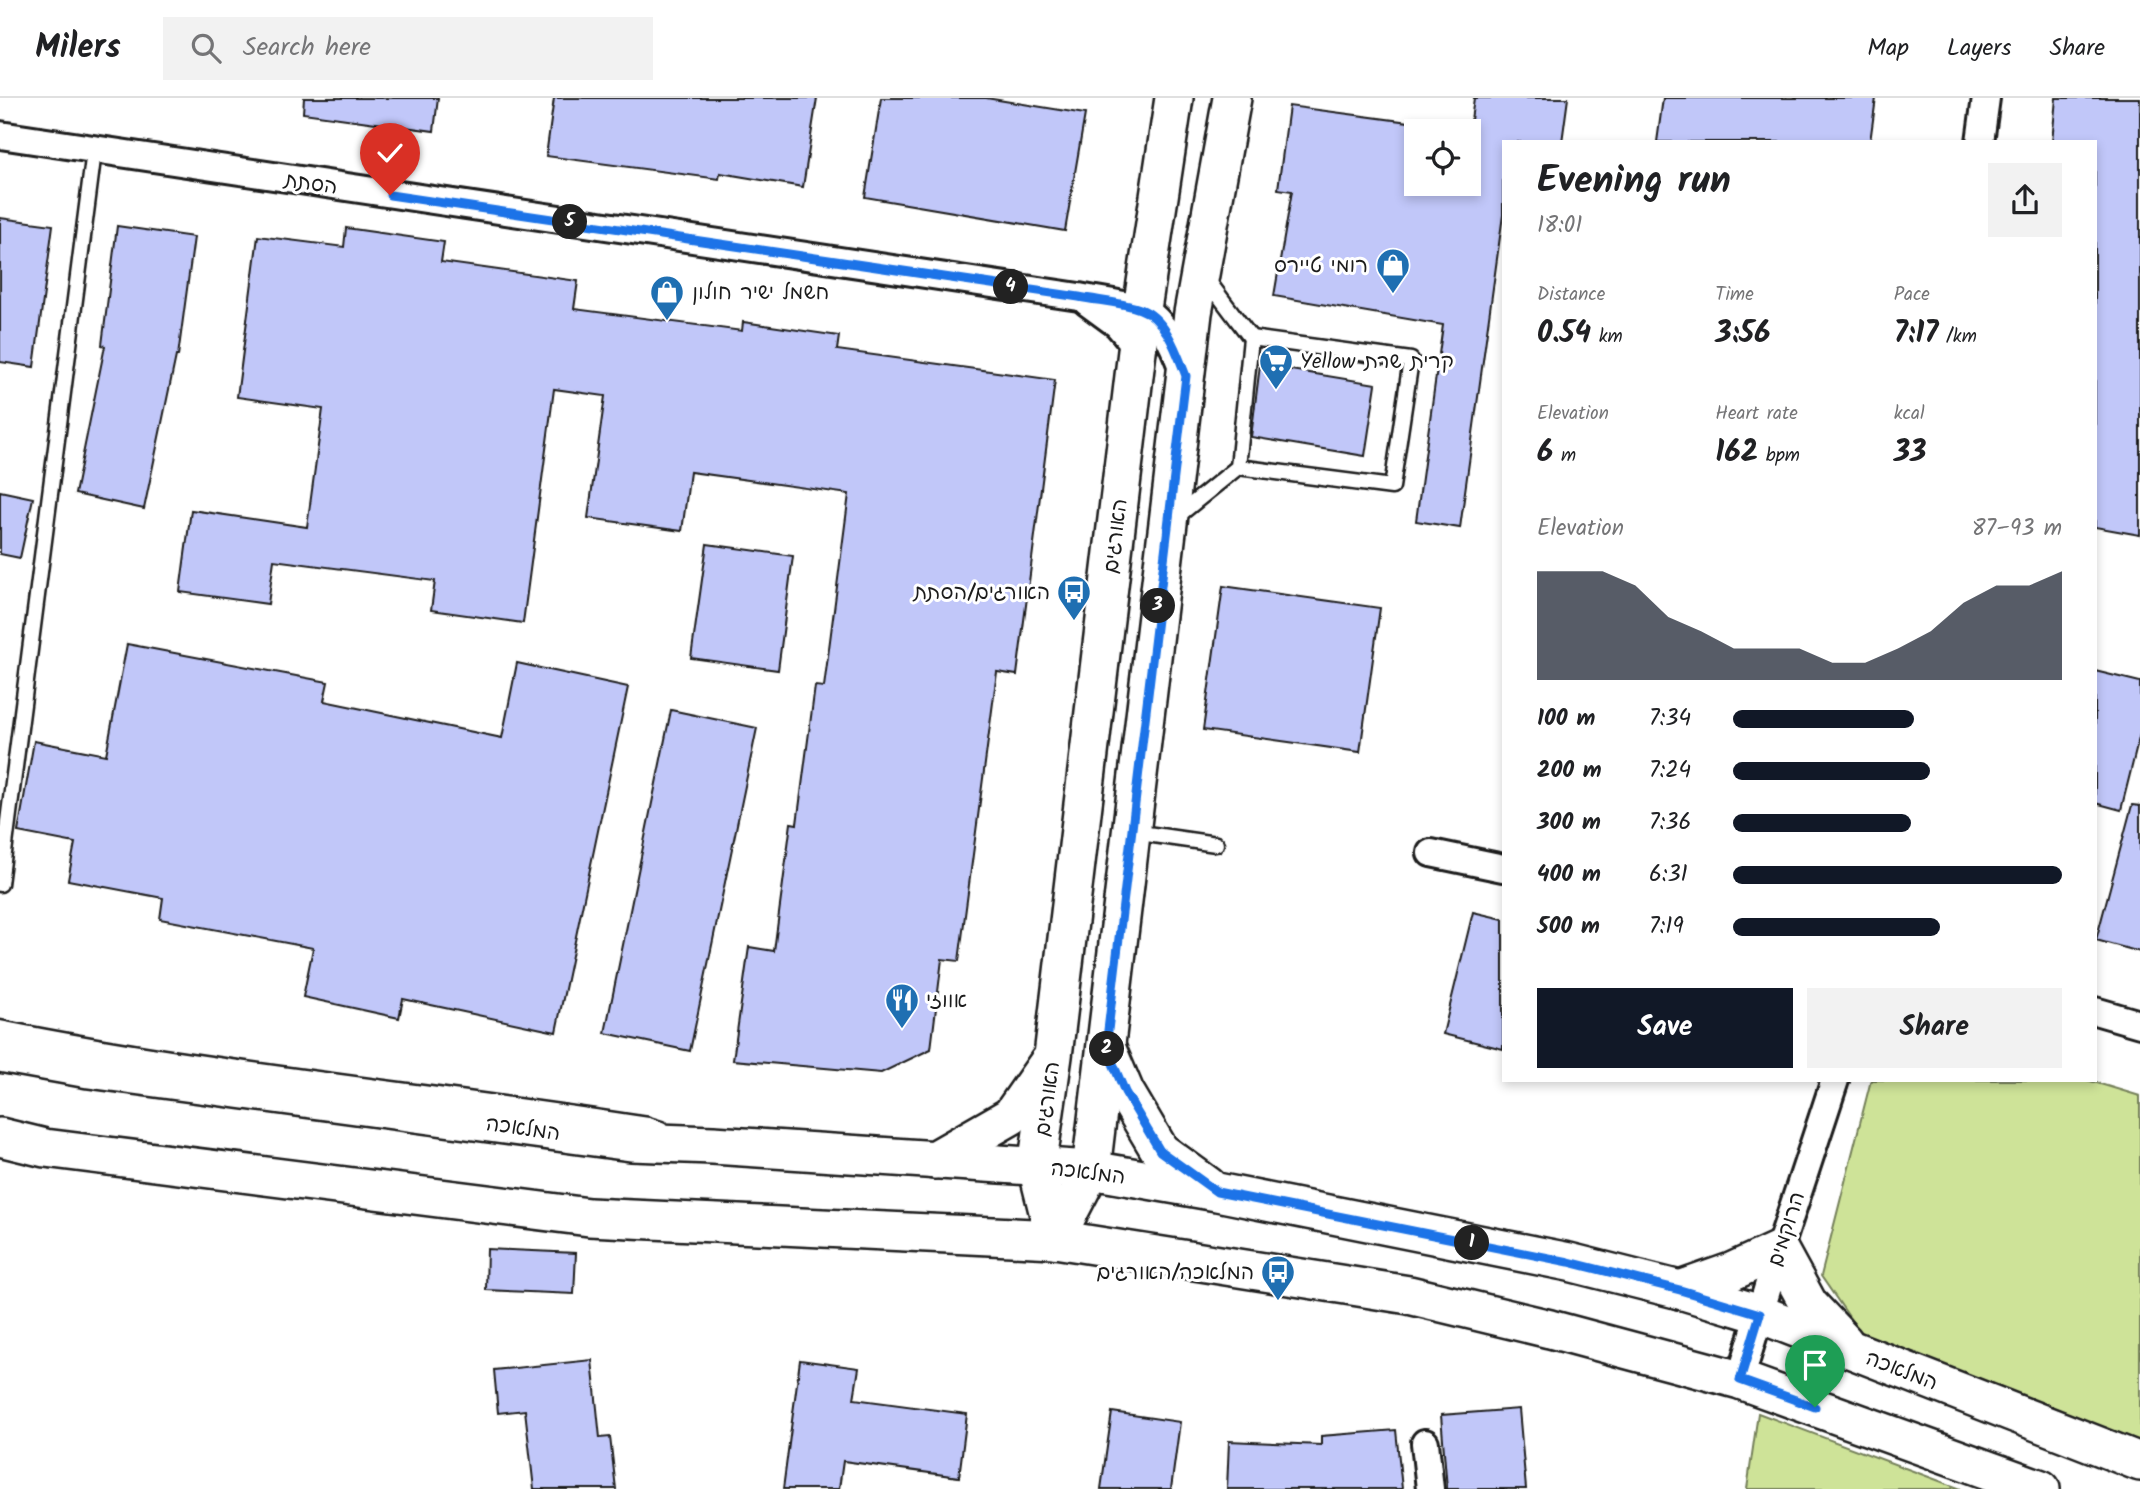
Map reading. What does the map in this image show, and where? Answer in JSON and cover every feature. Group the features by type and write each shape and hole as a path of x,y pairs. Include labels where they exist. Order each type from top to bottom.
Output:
{"main road":[{"name":"האורגים","path":"1055,1239 1037,1167 1053,1056 1137,347 1174,98"},
{"path":"1055,1239 1091,1170 1193,313 1232,98"},
{"path":"1106,1047 1125,1092 1160,1151 1217,1192"},
{"name":"המלאכה","path":"0,1053 89,1069 631,1142 1091,1170 1217,1192 1569,1262 1680,1290 1760,1314 2140,1462"},
{"path":"934,1160 1011,1116 1053,1056"},
{"path":"0,1137 45,1148 589,1217 1055,1239 1409,1295 1550,1329 1740,1380 2041,1489"},
{"path":"1680,1290 1779,1251 1809,1306 1852,1350"}],"street":[{"path":"1980,140 1986,98"},
{"name":"הסתת","path":"0,135 1079,297 1142,309"},
{"name":"הסתת","path":"1079,297 1117,324 1137,347"},
{"path":"1142,309 1161,326 1175,349 1186,376"},
{"path":"1431,853 1502,868"},
{"path":"2097,1012 2140,1024"},
{"name":"הרוקמים","path":"1740,1380 1834,1082"},
{"path":"1424,1443 1430,1489"}],"lane":[{"path":"0,884 94,151"},
{"path":"1168,523 1238,467 1251,338 1201,273"},
{"path":"1238,467 1392,487 1411,360 1251,338"},
{"path":"1131,832 1216,844"},
{"path":"0,1028 93,1047 648,1125 713,1145"}],"green space":[{"path":"1870,1082 2094,1082 2140,1096 2140,1444 1867,1343 1821,1276"},
{"path":"1758,1413 1961,1489 1747,1489"}],"building":[{"path":"304,98 438,98 434,131 303,113"},
{"path":"554,98 817,98 803,187 720,173 719,179 546,156"},
{"path":"881,98 986,98 1085,114 1065,231 865,197"},
{"path":"1474,98 1568,98 1562,140 1502,140 1502,222 1460,528 1416,521 1443,325 1274,296 1292,191 1278,189 1289,106 1404,121 1404,196 1481,196 1481,119 1471,119"},
{"path":"1663,98 1876,98 1870,140 1657,140"},
{"path":"2056,98 2140,98 2140,535 2097,527 2097,140 2052,140"},
{"path":"0,218 53,225 34,367 0,362"},
{"path":"117,226 194,237 178,356 144,509 75,494 105,346 102,345"},
{"path":"346,228 444,242 441,262 578,281 574,309 742,331 743,322 839,336 837,350 1055,380 1017,675 997,672 959,961 942,959 931,1049 881,1073 733,1060 749,947 774,951 791,823 797,824 815,686 824,687 849,494 690,472 682,531 588,518 605,396 554,389 523,623 431,610 435,581 274,560 268,604 180,592 191,510 307,527 323,409 237,397 258,236 344,247"},
{"path":"1260,365 1376,384 1365,456 1251,437"},
{"path":"0,491 33,498 20,558 0,554"},
{"path":"707,544 793,556 778,670 691,658"},
{"path":"1223,586 1380,608 1360,752 1203,730"},
{"path":"127,644 328,682 324,701 502,738 517,663 628,687 556,1032 403,999 399,1018 303,997 313,948 160,919 163,898 68,880 75,843 18,832 34,741 106,755"},
{"path":"2097,671 2140,682 2140,734 2121,810 2097,804"},
{"path":"671,710 757,728 690,1051 605,1033"},
{"path":"2132,805 2140,806 2140,952 2097,940"},
{"path":"1473,912 1502,919 1502,1049 1443,1034"},
{"path":"487,1249 576,1253 574,1294 486,1290"},
{"path":"592,1360 600,1438 610,1437 616,1489 534,1489 525,1410 498,1413 494,1370"},
{"path":"800,1360 859,1368 854,1399 967,1414 959,1477 843,1461 839,1489 783,1489"},
{"path":"1519,1409 1526,1489 1447,1489 1441,1415"},
{"path":"1112,1412 1180,1422 1171,1489 1101,1489"},
{"path":"1396,1430 1402,1489 1227,1489 1229,1441 1321,1445 1321,1436"}],"place":[{"name":"רומי טיירס","path":"1393,295"},
{"name":"חשמל ישיר חולון","path":"667,322"},
{"name":"Yellow קרית שרת","path":"1276,391"},
{"name":"האורגים/הסתת","path":"1074,622"},
{"name":"אווזי","path":"902,1030"},
{"name":"המלאכה/האורגים","path":"1278,1302"}],"route":[{"path":"390,195 1079,297 1142,309 1161,326 1175,349 1186,376 1106,1047 1142,1124 1160,1151 1217,1192 1569,1262 1680,1290 1760,1314 1740,1380 1815,1407"}]}
